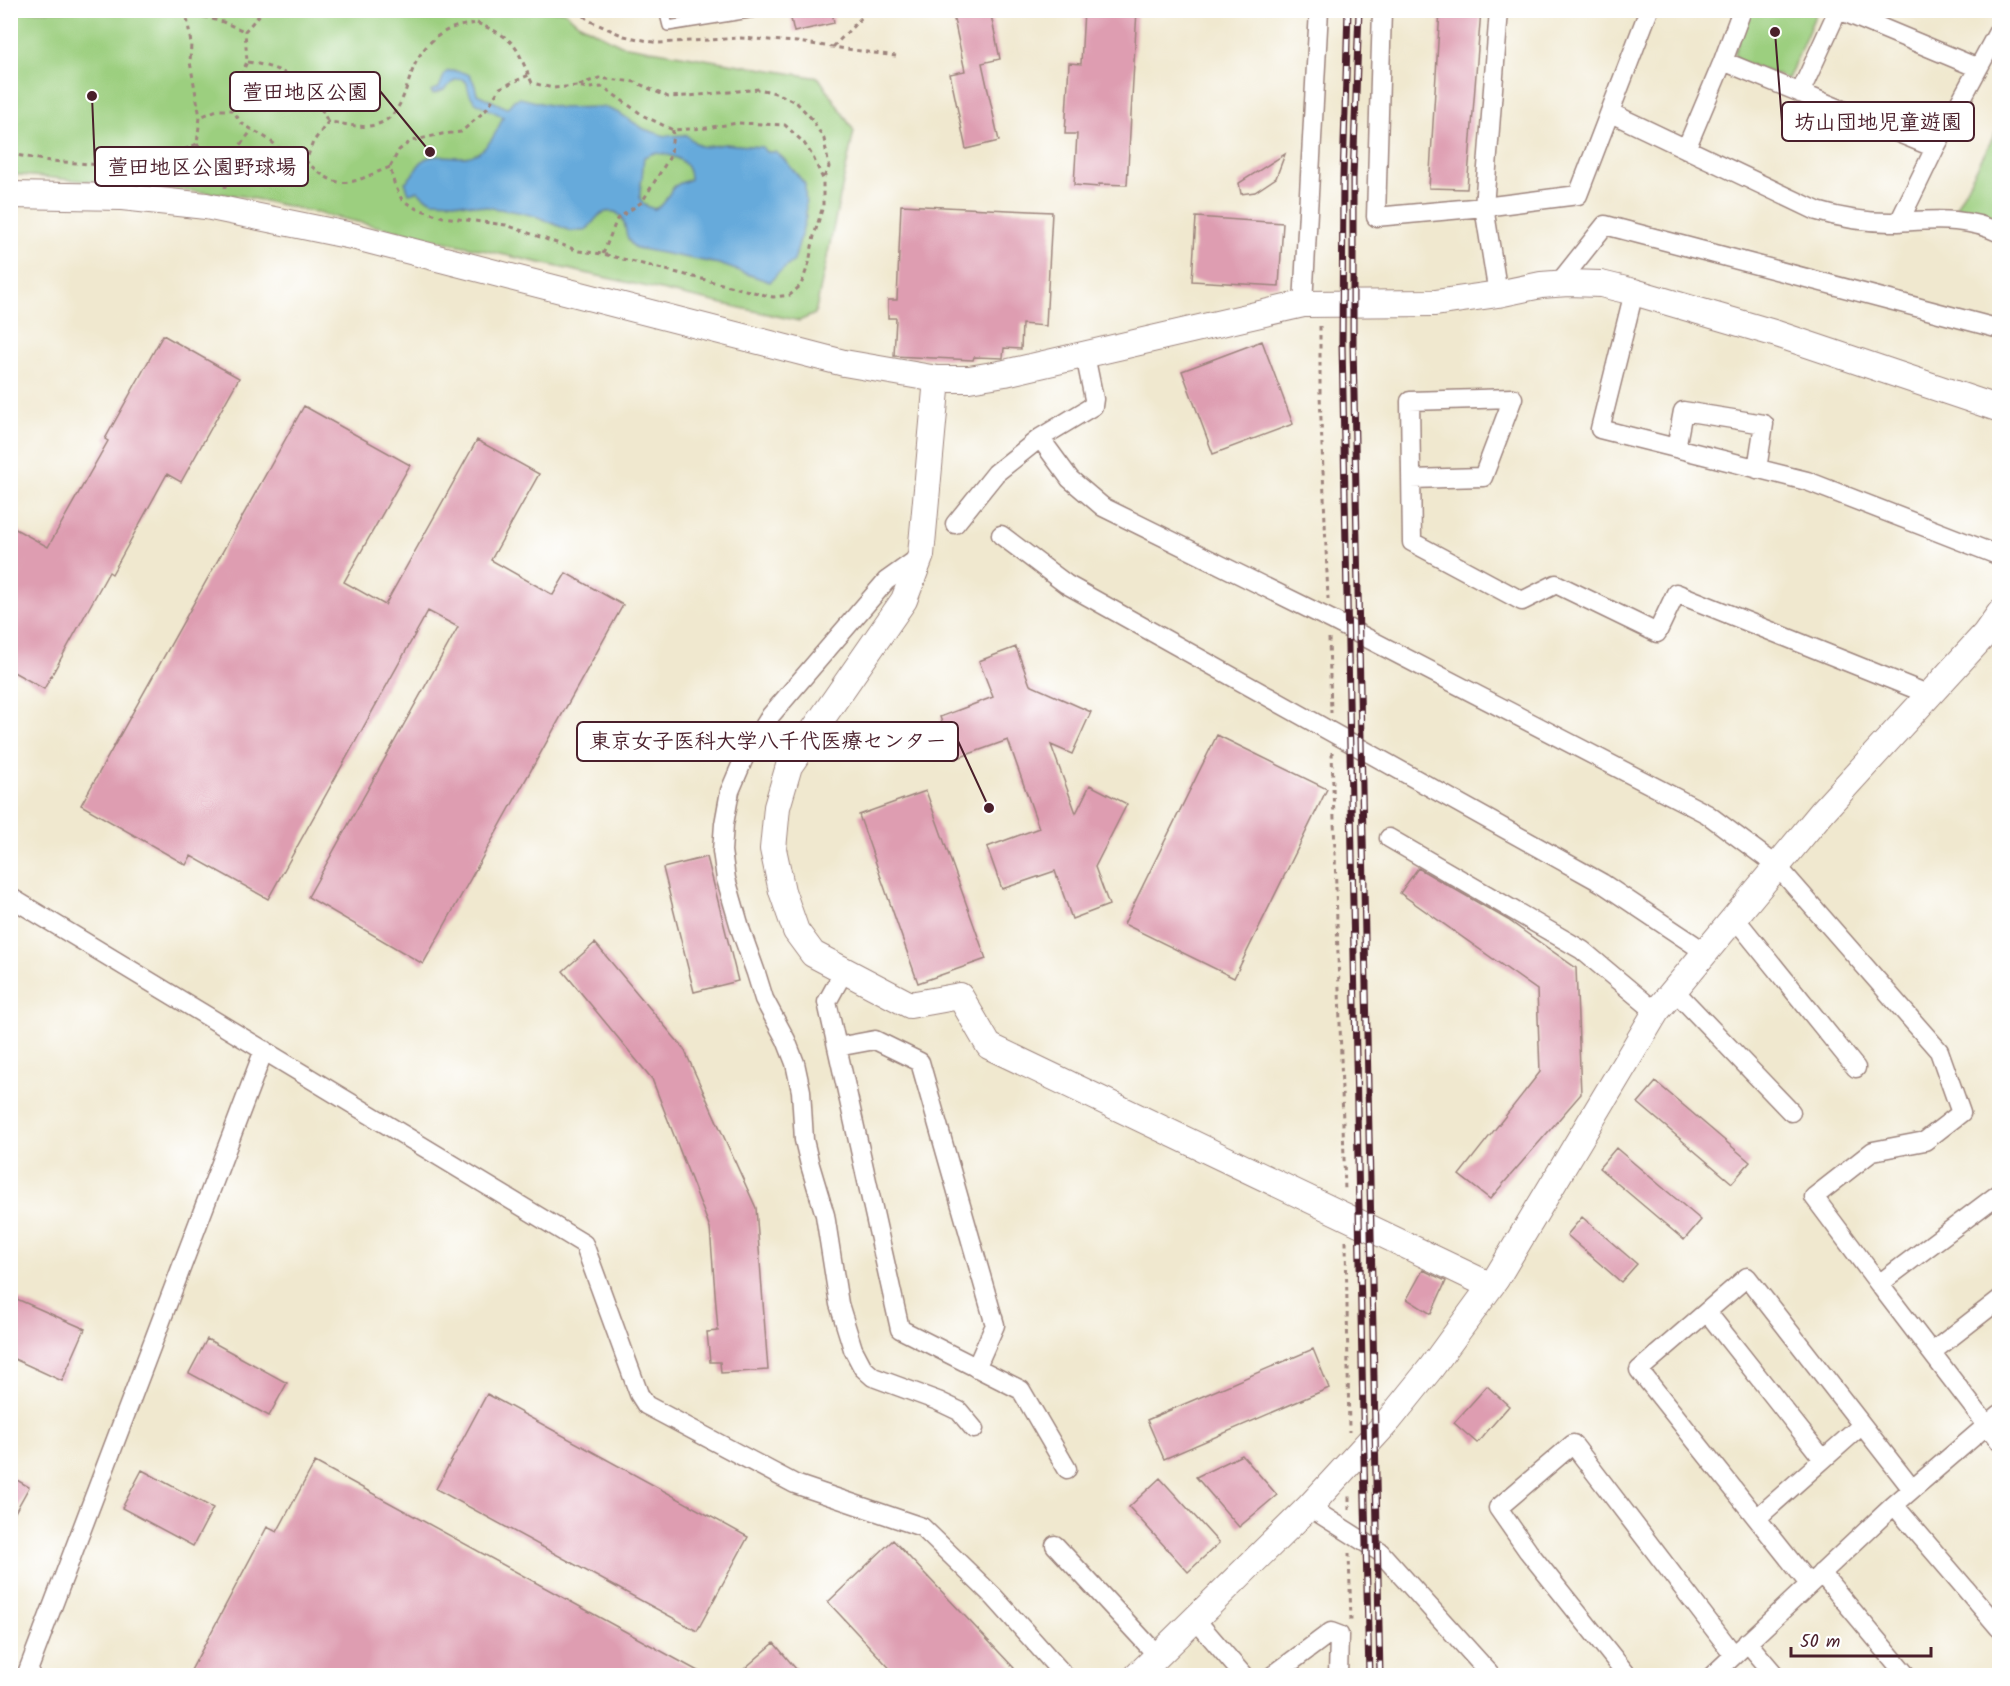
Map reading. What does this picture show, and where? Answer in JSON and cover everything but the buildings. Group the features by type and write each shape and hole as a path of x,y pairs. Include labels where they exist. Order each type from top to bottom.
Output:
{"street":[{"path":"1311,304 1319,10"},
{"path":"1382,10 1376,217 1578,195 1649,10"},
{"path":"1498,294 1484,207 1500,10"},
{"path":"1686,149 1742,10"},
{"path":"1800,93 1838,10 1978,68"},
{"path":"1899,222 1935,148 2000,28"},
{"path":"1723,61 1935,148"},
{"path":"1611,113 1817,212 1887,222 1961,221 1989,227 2000,232"},
{"path":"10,195 122,196 206,206 352,236 844,363 937,379 969,379 1311,304 1435,303 1541,285 1600,284 1635,292 1777,334 2000,409"},
{"path":"1558,284 1605,225 2000,329"},
{"path":"1635,292 1600,429 1807,481 2000,556"},
{"path":"955,524 996,473 1040,438 1093,406 1094,399 1085,355"},
{"path":"937,379 921,555 904,600 789,766 777,807 773,849 782,891 796,931 813,954 910,1005 960,996 989,1046 1491,1286"},
{"path":"1411,479 1483,477 1513,398 1410,401 1411,479 1412,542 1522,601 1556,584 1657,633 1677,592 1930,694"},
{"path":"1676,448 1683,411 1764,424 1757,469"},
{"path":"1040,438 1070,479 1103,507 1328,618 1707,814 1777,866 1939,1052 1961,1113 1925,1141 1873,1151 1814,1197 1932,1352 1993,1419 2000,1442"},
{"path":"1001,535 1066,584 1602,883 1705,952"},
{"path":"921,555 886,581 771,715 744,758 730,791 722,851 726,879 764,999 786,1040 795,1063 801,1091 806,1149 825,1215 839,1304 853,1349 863,1368 873,1377 959,1411 974,1429"},
{"path":"1055,1545 1148,1669 1195,1619 1309,1507 1389,1420 1431,1368 1491,1286 1656,1012 1673,989 1822,812 1985,634 2000,613"},
{"path":"1389,838 1582,950 1656,1012"},
{"path":"10,897 585,1244 639,1394 646,1405 795,1484 922,1527 994,1597 1065,1676"},
{"path":"1734,917 1856,1068"},
{"path":"844,971 827,1002 900,1329 1021,1390 1067,1469"},
{"path":"1673,989 1791,1112"},
{"path":"837,1047 875,1040 920,1062 995,1325 976,1368"},
{"path":"26,1676 264,1050"},
{"path":"1879,1284 2000,1193"},
{"path":"1907,1676 1757,1518 1639,1370 1747,1277 1912,1489"},
{"path":"1932,1352 2000,1299"},
{"path":"1707,1312 1823,1460"},
{"path":"1712,1676 1894,1505 1993,1419"},
{"path":"1757,1518 1862,1425"},
{"path":"1628,1676 1528,1551 1498,1508 1572,1444 1734,1655"},
{"path":"1894,1505 2000,1629"},
{"path":"1309,1507 1380,1552 1492,1676"},
{"path":"1195,1619 1244,1676"},
{"path":"1272,1676 1331,1632 1339,1635 1338,1676"},
{"path":"1747,1642 1776,1676"}],"lane":[{"path":"664,10 668,26 768,10"}],"path":[{"path":"264,10 245,31 247,62 235,88 233,110 241,123 268,139 289,156 306,161 319,174 338,183 358,182 390,167 399,150 411,141 461,132 486,110 500,88 529,75"},
{"path":"578,10 590,21 624,36 658,43 741,38 797,42 896,56"},
{"path":"245,31 186,11 191,44 190,62 200,117 197,144 206,156 223,158 238,148 252,130"},
{"path":"832,47 863,16"},
{"path":"328,122 360,127 376,125 389,120 400,101 417,60 429,42 451,28 477,23 500,33 515,45 532,83 553,88 603,87 644,116 674,130 738,123 785,125 804,143 812,155 823,179 823,206 809,263 801,285 790,295 773,297 603,254 579,251 506,225 443,217 415,208 402,200 390,167"},
{"path":"247,62 267,65 305,86 322,108 328,122"},
{"path":"577,86 599,78 634,82 668,97 759,89 779,94 797,103 812,119 824,139 829,167 823,179"},
{"path":"200,117 217,110 233,110"},
{"path":"306,161 313,142 328,122"},
{"path":"603,254 617,219 642,202 670,155 674,130"},
{"path":"10,154 137,171 197,144"},
{"path":"224,195 229,154"},
{"path":"1311,304 1320,394 1345,1196"},
{"path":"1346,1231 1351,1628"}],"green space":[{"path":"10,11 564,11 578,23 621,45 819,78 854,131 815,314 799,321 242,196 11,174"},
{"path":"1749,11 1817,11 1788,79 1737,60 1734,53"},
{"path":"1999,126 1999,223 1956,207"}],"water":[{"path":"449,71 466,73 472,78 477,94 507,108 514,100 520,98 561,108 604,107 619,113 644,129 665,136 686,135 704,147 725,144 762,147 766,152 776,152 805,184 806,217 794,261 770,282 719,264 636,248 628,239 623,220 615,212 601,214 585,231 570,231 538,217 518,212 433,201 418,191 409,193 405,182 423,160 437,156 465,157 479,152 489,143 503,117 475,101 468,91 467,83 462,79 455,80 444,90 433,94 431,91 439,88 445,73","holes":["654,153 673,156 683,162 690,179 675,186 664,203 654,209 643,203 640,192 644,157"]}],"railway":[{"path":"1348,10 1343,177 1342,342 1369,1676"},
{"path":"1359,10 1353,178 1353,344 1380,1676"}],"place":[{"name":"坊山団地児童遊園","path":"1775,32"},
{"name":"萱田地区公園野球場","path":"92,96"},
{"name":"萱田地区公園","path":"430,152"},
{"name":"東京女子医科大学八千代医療センター","path":"989,808"}]}
